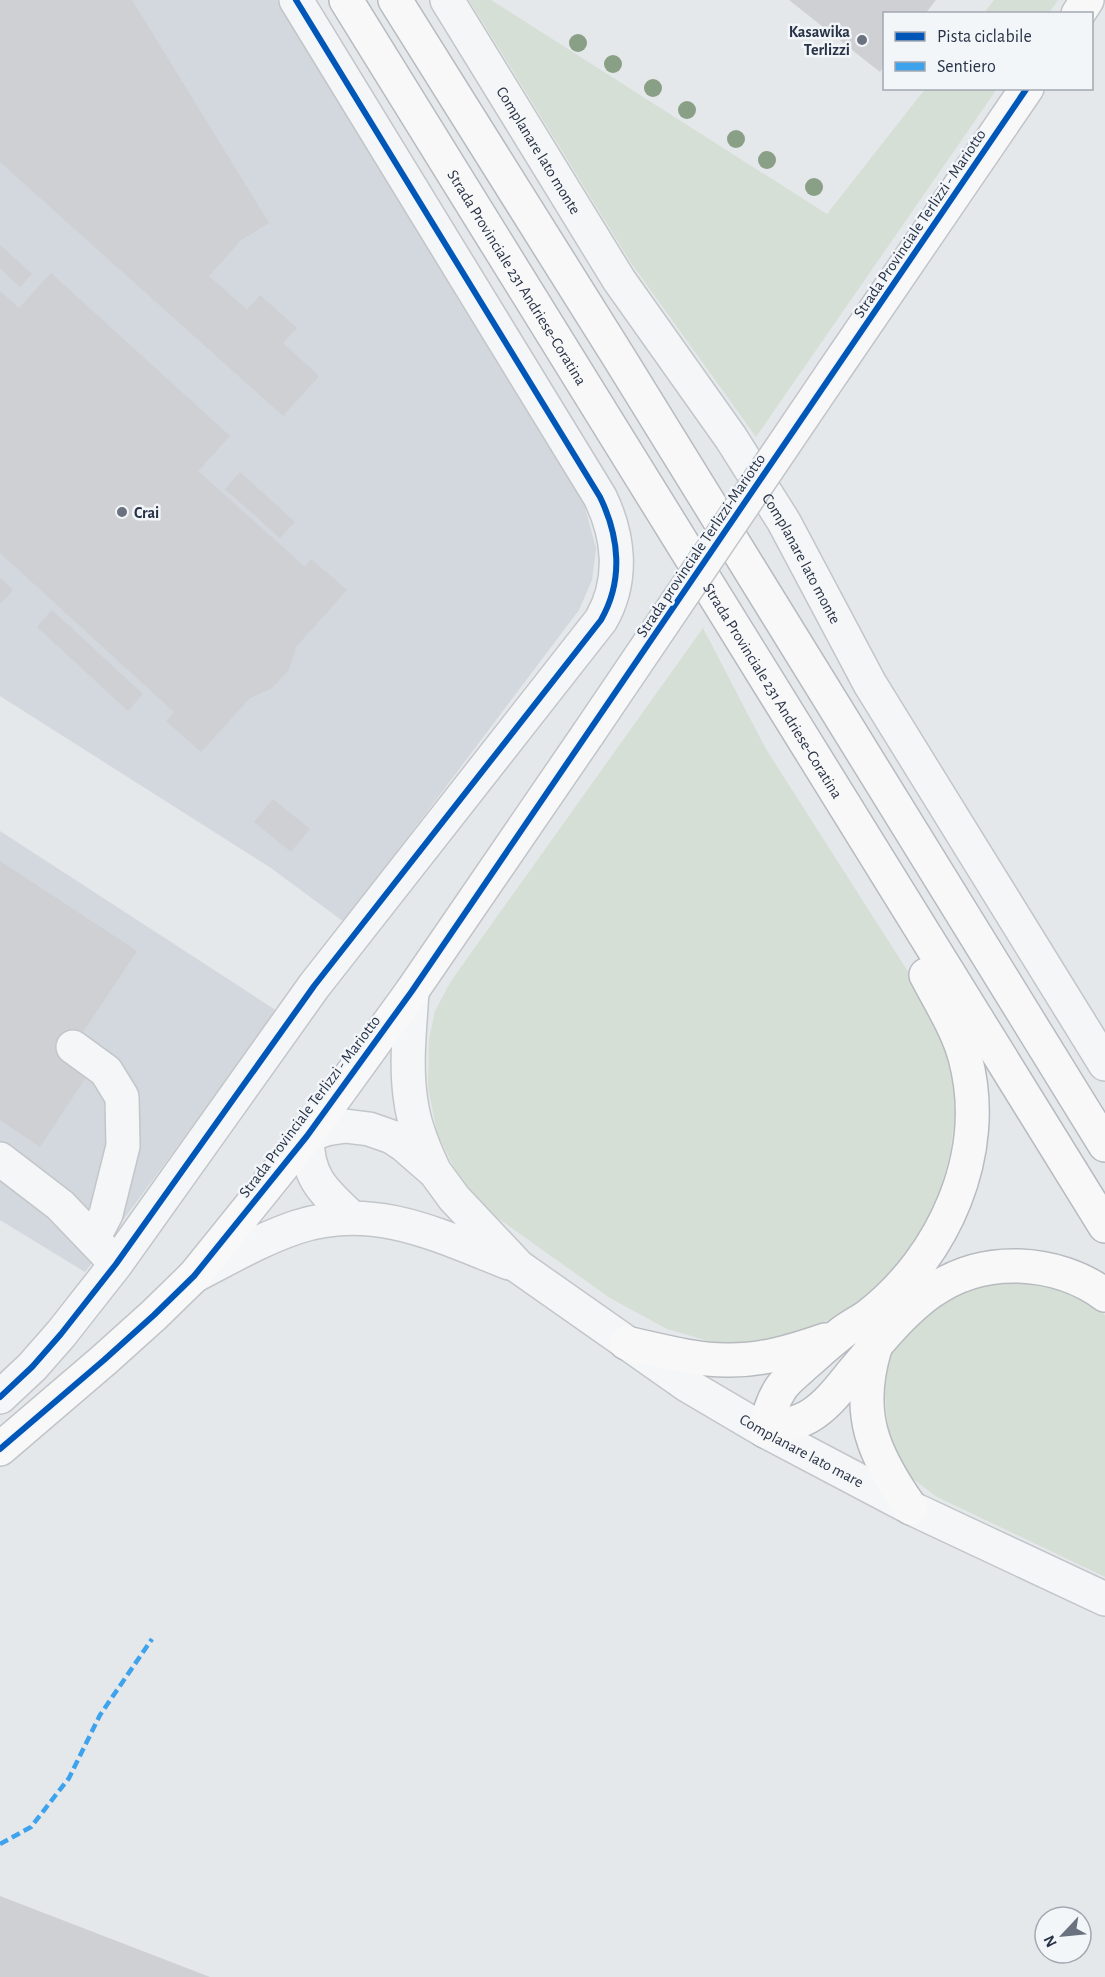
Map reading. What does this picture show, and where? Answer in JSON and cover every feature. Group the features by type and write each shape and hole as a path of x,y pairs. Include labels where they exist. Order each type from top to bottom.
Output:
{"main road":[{"name":"Strada Provinciale 231 Andriese-Coratina","path":"346,0 1105,1226"},
{"path":"395,0 620,359 1105,1145"},
{"name":"Strada Provinciale Terlizzi - Mariotto","path":"833,372 1026,90"},
{"name":"Strada provinciale Terlizzi-Mariotto","path":"588,734 833,372"},
{"name":"Strada Provinciale Terlizzi - Mariotto","path":"0,1449 112,1353 194,1276 307,1136 412,991 588,734"},
{"path":"765,1431 773,1403 784,1383 838,1335 868,1316 895,1292 916,1269 935,1242 951,1209 966,1163 972,1123 968,1070 958,1037 804,739"},
{"path":"765,1431 799,1421 824,1405 900,1317 927,1293 952,1279 980,1269 1013,1266 1048,1270 1081,1280 1105,1295"},
{"path":"626,1343 705,1359 737,1360 785,1353 838,1335"},
{"path":"876,1345 871,1361 868,1387 871,1432 883,1466 911,1508"}],"street":[{"path":"0,1397 54,1343 116,1264 314,986 601,620 611,600 616,580 615,543 610,519 600,497 296,0"},
{"name":"Complanare lato monte","path":"447,0 619,280 731,438 784,522 870,684 1105,1064"},
{"path":"412,991 409,1069 411,1102 420,1137 435,1172"},
{"path":"73,1047 106,1071 122,1097 123,1146 106,1214 93,1239"},
{"path":"351,1217 324,1192 314,1176 307,1152 307,1136 326,1129 345,1126 380,1132 404,1145 435,1172 454,1198 519,1267"},
{"path":"0,1159 60,1205 116,1264"},
{"path":"194,1276 281,1233 316,1222 351,1217 390,1221 426,1230 519,1267"},
{"name":"Complanare lato mare","path":"519,1267 687,1385 765,1431 911,1508 1105,1599"}],"shaded area":[{"path":"0,0 277,0 583,500 596,548 592,580 579,610 344,922 271,868 0,696"},
{"path":"469,0 491,0 827,214 924,90 996,90 756,437 631,263"},
{"path":"994,0 1058,0 1050,12 985,12"},
{"path":"703,628 766,749 935,1014 958,1093 950,1154 937,1201 910,1251 885,1283 844,1314 791,1335 722,1345 667,1329 610,1298 485,1209 456,1172 437,1133 428,1087 429,1039 435,1011 451,981"},
{"path":"0,831 277,1011 85,1272 0,1220"},
{"path":"997,1282 1043,1283 1074,1293 1105,1315 1105,1577 937,1497 909,1476 889,1439 884,1386 892,1352 919,1315 959,1291"}],"building":[{"path":"0,0 132,0 269,223 241,240 209,276 247,310 260,295 297,328 283,343 319,376 283,416 0,162"},
{"name":"Kasawika Terlizzi","path":"789,0 936,0 927,12 883,12 883,68 880,72"},
{"path":"0,245 32,274 20,287 0,268"},
{"name":"Crai","path":"51,273 230,436 198,471 305,567 311,559 347,590 296,647 289,670 272,688 250,698 201,752 166,721 174,712 0,553 0,291 19,308"},
{"path":"240,472 295,522 280,538 225,489"},
{"path":"0,578 13,590 0,604"},
{"path":"52,610 143,694 128,711 37,627"},
{"path":"273,799 310,829 291,852 254,822"},
{"path":"0,861 137,951 67,1056 90,1071 40,1147 0,1120"},
{"path":"0,1896 210,1977 0,1977"}],"marked path":[{"path":"0,1844 31,1827 69,1778 100,1715 152,1639"}],"cycle path":[{"path":"0,1397 32,1367 61,1334 116,1264 314,986 601,620 613,589 616,574 615,543 600,497 296,0"},
{"path":"0,1449 104,1360 194,1276 307,1136 412,991 1026,90"}],"place":[{"name":"Kasawika Terlizzi","path":"862,40"},
{"name":"Crai","path":"122,512"}]}
